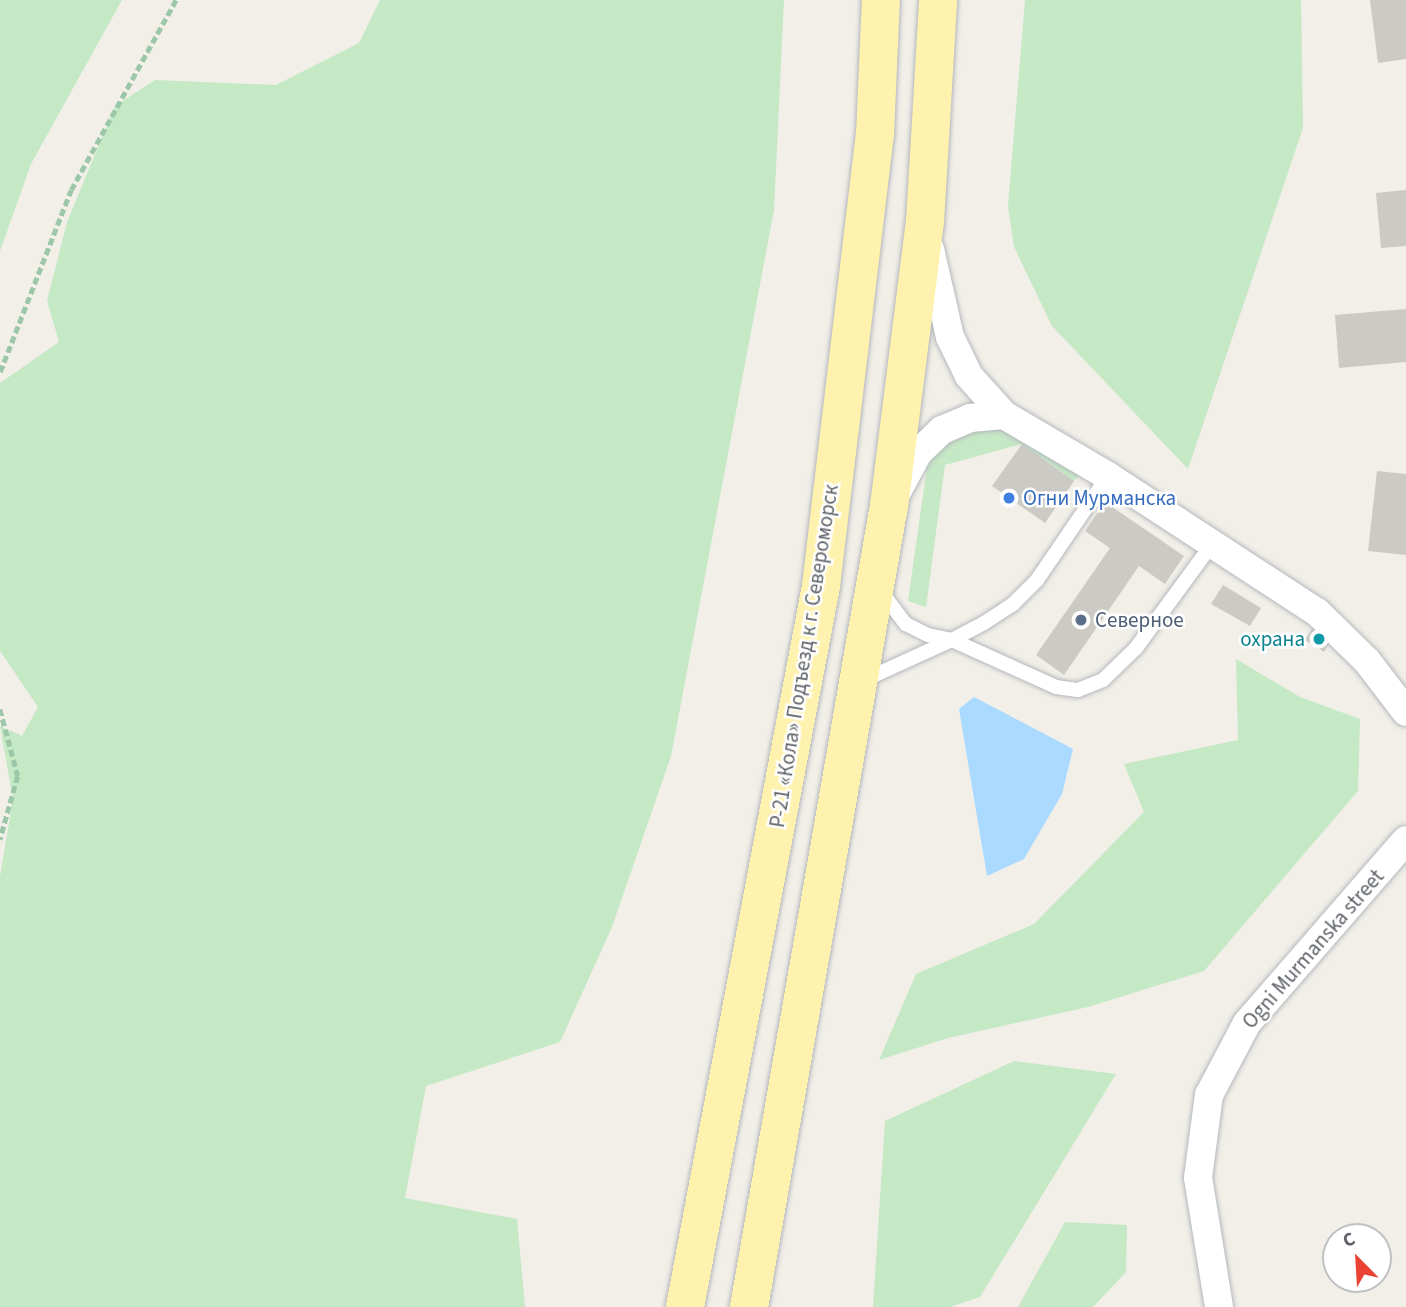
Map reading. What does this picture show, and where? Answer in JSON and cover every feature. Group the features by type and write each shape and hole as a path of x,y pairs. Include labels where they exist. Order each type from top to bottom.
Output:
{"main road":[{"name":"Р-21 «Кола» Подъезд к г. Североморск","path":"685,1307 821,586 875,135 881,0"},
{"path":"749,1307 890,506 925,222 938,0"}],"street":[{"path":"925,222 950,337 969,376 1004,415 1108,476 1317,612 1367,661 1406,712"},
{"path":"890,506 918,453 942,430 970,418 1004,415"},
{"name":"Ogni Murmanska street","path":"1219,1307 1198,1178 1209,1095 1226,1056 1267,996 1406,839"}],"lane":[{"path":"861,682 952,640 1013,604 1037,580 1108,476"},
{"path":"878,583 888,606 906,624 928,635 952,640 1056,687 1078,690 1102,680 1122,665 1212,544"}],"path":[{"path":"0,372 71,190 176,0"},
{"path":"0,709 18,776 0,840"}],"green space":[{"path":"0,0 122,0 31,164 0,251"},
{"path":"380,0 784,0 774,210 671,756 612,927 560,1042 426,1086 405,1198 517,1219 525,1307 0,1307 0,876 13,799 0,726 22,736 38,707 0,651 0,383 59,342 47,301 67,222 115,106 155,80 276,85 359,43"},
{"path":"1025,0 1301,0 1303,128 1188,469 1052,326 1014,247 1008,206"},
{"path":"994,424 1081,472 1074,481 1022,444 945,465 926,607 908,601 927,467 941,445 970,426"},
{"path":"1236,659 1300,697 1360,719 1358,791 1204,971 1088,1007 948,1038 879,1060 916,974 1034,924 1144,812 1124,764 1238,740"},
{"path":"1014,1061 1116,1074 980,1297 950,1307 873,1307 885,1121"},
{"path":"1065,1222 1127,1225 1126,1272 1093,1307 1018,1307"}],"water":[{"path":"974,697 1073,749 1062,794 1024,859 987,876 959,709"}],"building":[{"path":"1370,0 1406,0 1406,59 1378,63"},
{"path":"1406,190 1406,246 1381,248 1376,193"},
{"path":"1406,309 1406,362 1339,368 1335,315"},
{"path":"1022,444 1074,481 1045,523 992,486"},
{"path":"1377,471 1406,474 1406,555 1368,551"},
{"name":"Северное","path":"1105,502 1184,556 1165,584 1139,566 1064,675 1036,655 1110,548 1085,531"},
{"path":"1223,585 1261,608 1250,626 1211,604"},
{"name":"охрана","path":"1314,625 1333,637 1324,652 1305,640"}],"place":[{"name":"Огни Мурманска","path":"1009,498"},
{"name":"Северное","path":"1081,620"},
{"name":"охрана","path":"1319,639"}]}
